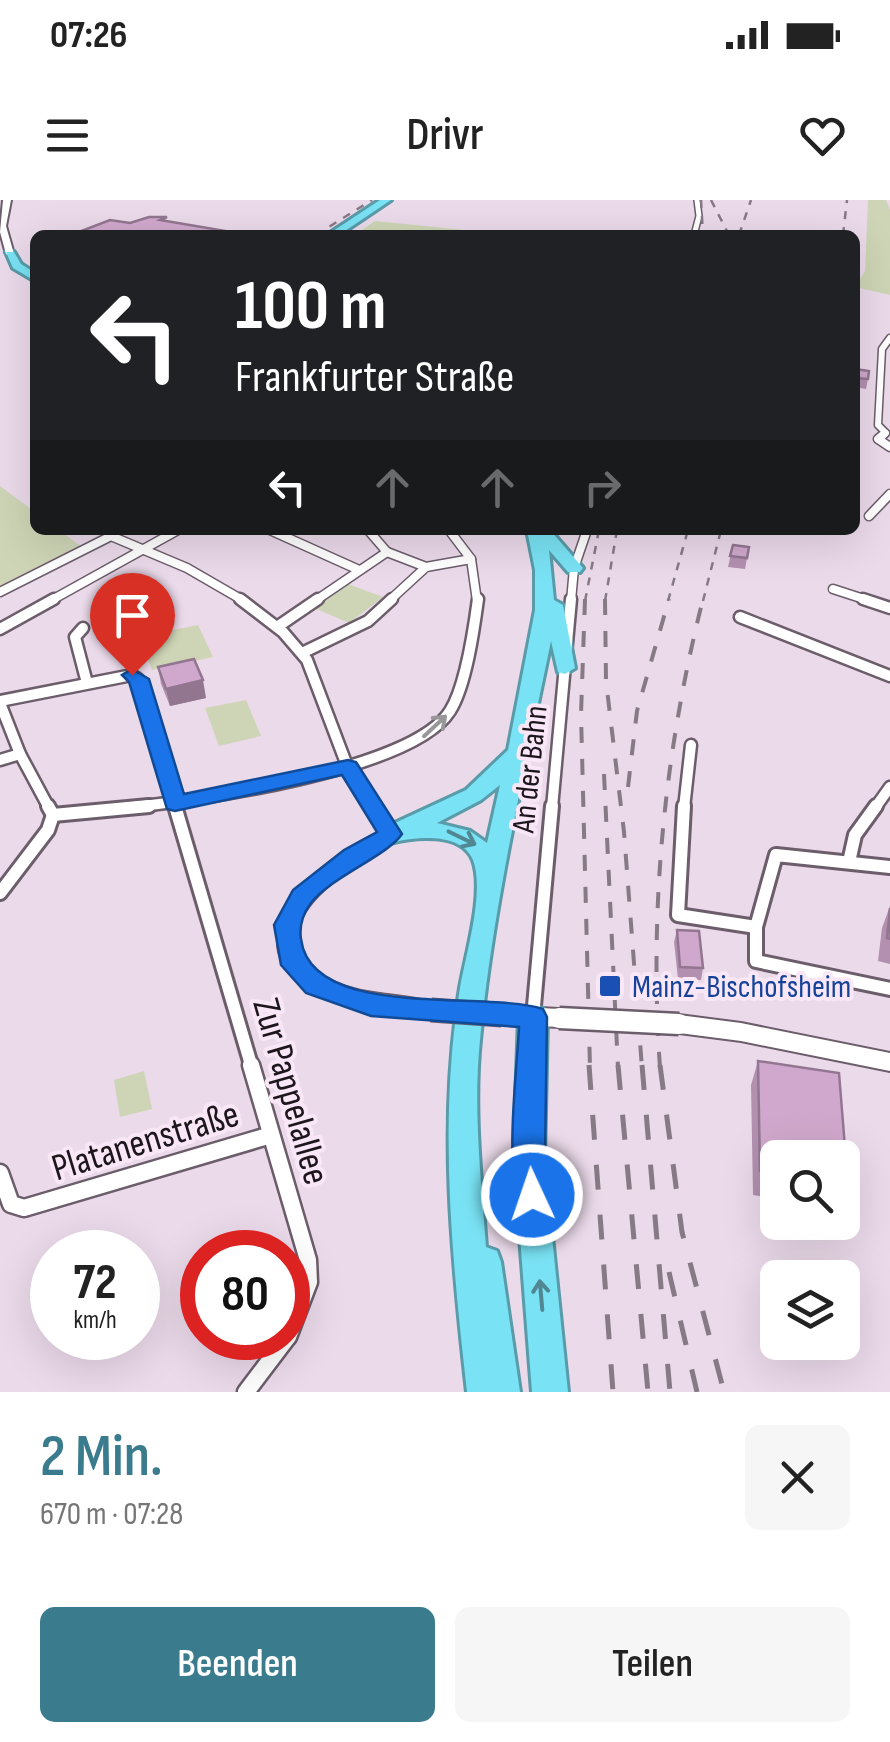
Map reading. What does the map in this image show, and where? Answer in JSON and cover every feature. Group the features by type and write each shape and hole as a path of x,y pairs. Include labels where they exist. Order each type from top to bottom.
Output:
{"highway":[{"path":"343,230 389,200"},
{"path":"7,255 30,275"},
{"path":"541,535 553,572 554,605 565,668"},
{"path":"485,1392 472,1294 465,1044 487,900 546,598 541,535"},
{"path":"544,535 574,568"},
{"path":"502,1392 483,1246 477,1112 480,1046 496,916 554,605"},
{"path":"390,834 483,790 502,771 520,740"},
{"path":"390,834 447,831 472,840 484,858 487,900"},
{"path":"531,1016 529,1159 550,1392"}],"street":[{"path":"7,255 2,226 8,200"},
{"path":"695,230 699,216 696,200"},
{"path":"888,433 878,426 882,349 890,338"},
{"path":"880,382 890,382"},
{"path":"888,433 877,437 890,446"},
{"path":"869,516 890,494"},
{"path":"0,629 170,535"},
{"path":"281,535 360,570"},
{"path":"372,535 387,552 426,567 470,559"},
{"path":"52,814 175,804 348,767 418,740 450,711 472,643 478,596 470,559 453,535"},
{"name":"An der Bahn","path":"531,1016 574,568 584,535"},
{"path":"0,592 108,536 146,549 214,585 277,626 302,653 348,767 390,834 353,856 302,897 289,916 285,942 294,966 308,980 337,996 371,1005 431,1010 679,1024 741,1032 890,1062"},
{"path":"277,626 387,552"},
{"path":"302,653 368,620 426,567"},
{"path":"832,588 890,608"},
{"path":"740,617 890,676"},
{"path":"0,893 48,830 52,814 20,754 0,702 87,683 76,637 83,628"},
{"name":"Zur Pappelallee","path":"87,683 132,675 138,679 299,1230"},
{"path":"690,745 680,844 678,915 756,928"},
{"path":"0,760 20,754"},
{"path":"849,862 856,835 890,787"},
{"path":"890,867 776,856 756,928 756,962 890,989"},
{"name":"Platanenstraße","path":"0,1173 11,1204 24,1208 271,1135"},
{"name":"Zur Pappelallee","path":"246,1392 270,1360"}],"green space":[{"path":"868,200 886,200 890,210 890,295 860,288 865,271"},
{"path":"375,221 464,230 362,230"},
{"path":"0,486 30,508 30,535 66,535 82,547 0,590"},
{"path":"348,584 383,597 349,623 312,607"},
{"path":"198,625 213,657 152,670 139,637"},
{"path":"246,700 261,736 219,746 205,708"},
{"path":"144,1071 152,1109 120,1117 114,1080"}],"building":[{"path":"167,217 160,220 219,230 84,230 110,220 130,223"},
{"path":"860,370 869,371 868,379 860,378"},
{"path":"733,545 749,547 747,558 730,556"},
{"path":"194,659 203,680 166,689 158,667"},
{"path":"677,930 699,931 703,968 680,967"},
{"path":"758,1061 839,1073 844,1140 760,1140 760,1171"}],"railway":[{"path":"324,230 372,200"},
{"path":"701,200 703,230"},
{"path":"711,200 726,230"},
{"path":"741,230 751,200"},
{"path":"844,230 847,200"},
{"path":"585,601 598,535"},
{"path":"605,601 616,535"},
{"path":"668,601 687,535"},
{"path":"703,601 720,535"},
{"path":"585,599 581,714 590,1068"},
{"path":"628,787 637,711 669,599"},
{"path":"660,1068 657,949 663,832 678,715 703,599"},
{"path":"605,601 606,681 624,832 642,1068"},
{"path":"604,774 618,1068"},
{"path":"589,1065 613,1392"},
{"path":"618,1065 648,1392"},
{"path":"642,1065 670,1392"},
{"path":"660,1065 682,1232 724,1392"},
{"path":"669,1272 697,1392"}],"place":[{"name":"Mainz-Bischofsheim","path":"610,986"}],"route":[{"path":"132,675 138,679 175,804 348,767 390,834 353,856 302,897 286,925 285,942 290,958 316,986 371,1005 533,1017 529,1159 532,1195"}]}
